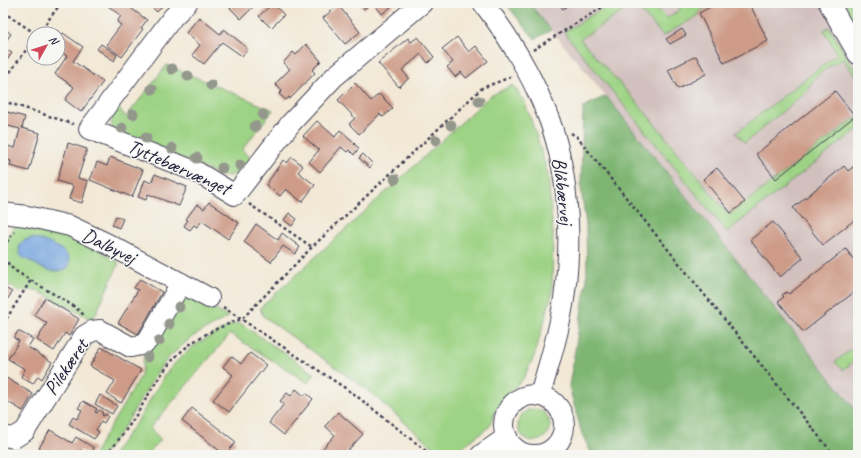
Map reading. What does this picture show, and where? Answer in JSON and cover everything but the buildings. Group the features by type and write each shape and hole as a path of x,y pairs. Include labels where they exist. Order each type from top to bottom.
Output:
{"street":[{"path":"89,129 173,17 187,3"},
{"name":"Tyttebærvænget","path":"89,129 197,172 235,195 291,123 334,77 422,3"},
{"name":"Blåbærvej","path":"483,3 500,26 535,87 549,119 563,177 568,227 568,273 561,317 540,396"},
{"path":"829,3 858,54"},
{"name":"Dalbyvej","path":"3,213 27,216 70,226 108,244 209,298"},
{"name":"Pilekæret","path":"3,436 14,438 25,431 84,336 92,331 100,330 131,346 141,345 148,340 181,283"},
{"path":"531,395 540,396 554,403 562,415 563,426 561,435 561,450 549,450 539,454 530,454 520,451 512,445 504,428 504,418 514,402 522,397 531,395"},
{"path":"480,455 507,437"}],"path":[{"path":"43,26 61,3"},
{"path":"107,455 132,422 166,367 177,356 192,343 229,323 242,319 312,247 482,88 510,78 533,50 609,3"},
{"path":"3,12 26,27"},
{"path":"3,82 26,50"},
{"path":"3,101 89,129"},
{"path":"549,119 577,137 834,455"},
{"path":"235,195 312,247"},
{"path":"3,258 14,270 76,307 86,316 92,331"},
{"path":"3,324 31,280"},
{"path":"209,298 354,394 431,455"}],"shaded area":[{"path":"529,3 858,3 858,413 606,96"}],"green space":[{"path":"505,3 529,3 551,30 535,39"},
{"path":"611,3 652,3 667,18 680,10 679,3 715,3 698,12 699,15 663,36 635,4 580,39 641,107 729,215 858,116 858,129 727,232 564,32"},
{"path":"839,3 854,3 858,10 858,27 854,30"},
{"path":"829,27 858,75 856,77 843,59 833,65 817,75 808,90 745,143 736,133 837,54 824,30"},
{"path":"167,65 273,110 242,150 252,159 242,172 225,177 113,131 110,117 118,107 126,117"},
{"path":"513,85 525,103 548,175 553,233 552,294 534,357 523,379 505,397 496,410 489,427 451,455 442,455 366,389 263,316 260,308 490,96"},
{"path":"606,96 858,413 858,455 592,455 582,434 569,386 587,279 586,225 581,188 583,107"},
{"path":"15,226 57,233 92,245 119,263 93,320 36,290 19,292 3,281 3,242","holes":["31,261 65,269 56,271 47,270"]},
{"path":"192,296 228,317 192,337 170,356 160,368 126,424 103,455 93,455 141,376 145,350 186,297"},
{"path":"240,323 315,374 308,383 230,334 150,428 161,440 146,455 112,455 139,419 164,376 174,364 195,345 231,325"},
{"path":"858,344 858,358 843,370 835,362"},
{"path":"534,409 543,412 547,416 550,425 547,434 543,438 534,441 525,438 521,434 518,425 521,416 525,412"}],"water":[{"path":"32,238 58,247 64,252 68,256 70,262 68,268 58,271 49,270 40,267 20,255 20,244 24,240"}]}
